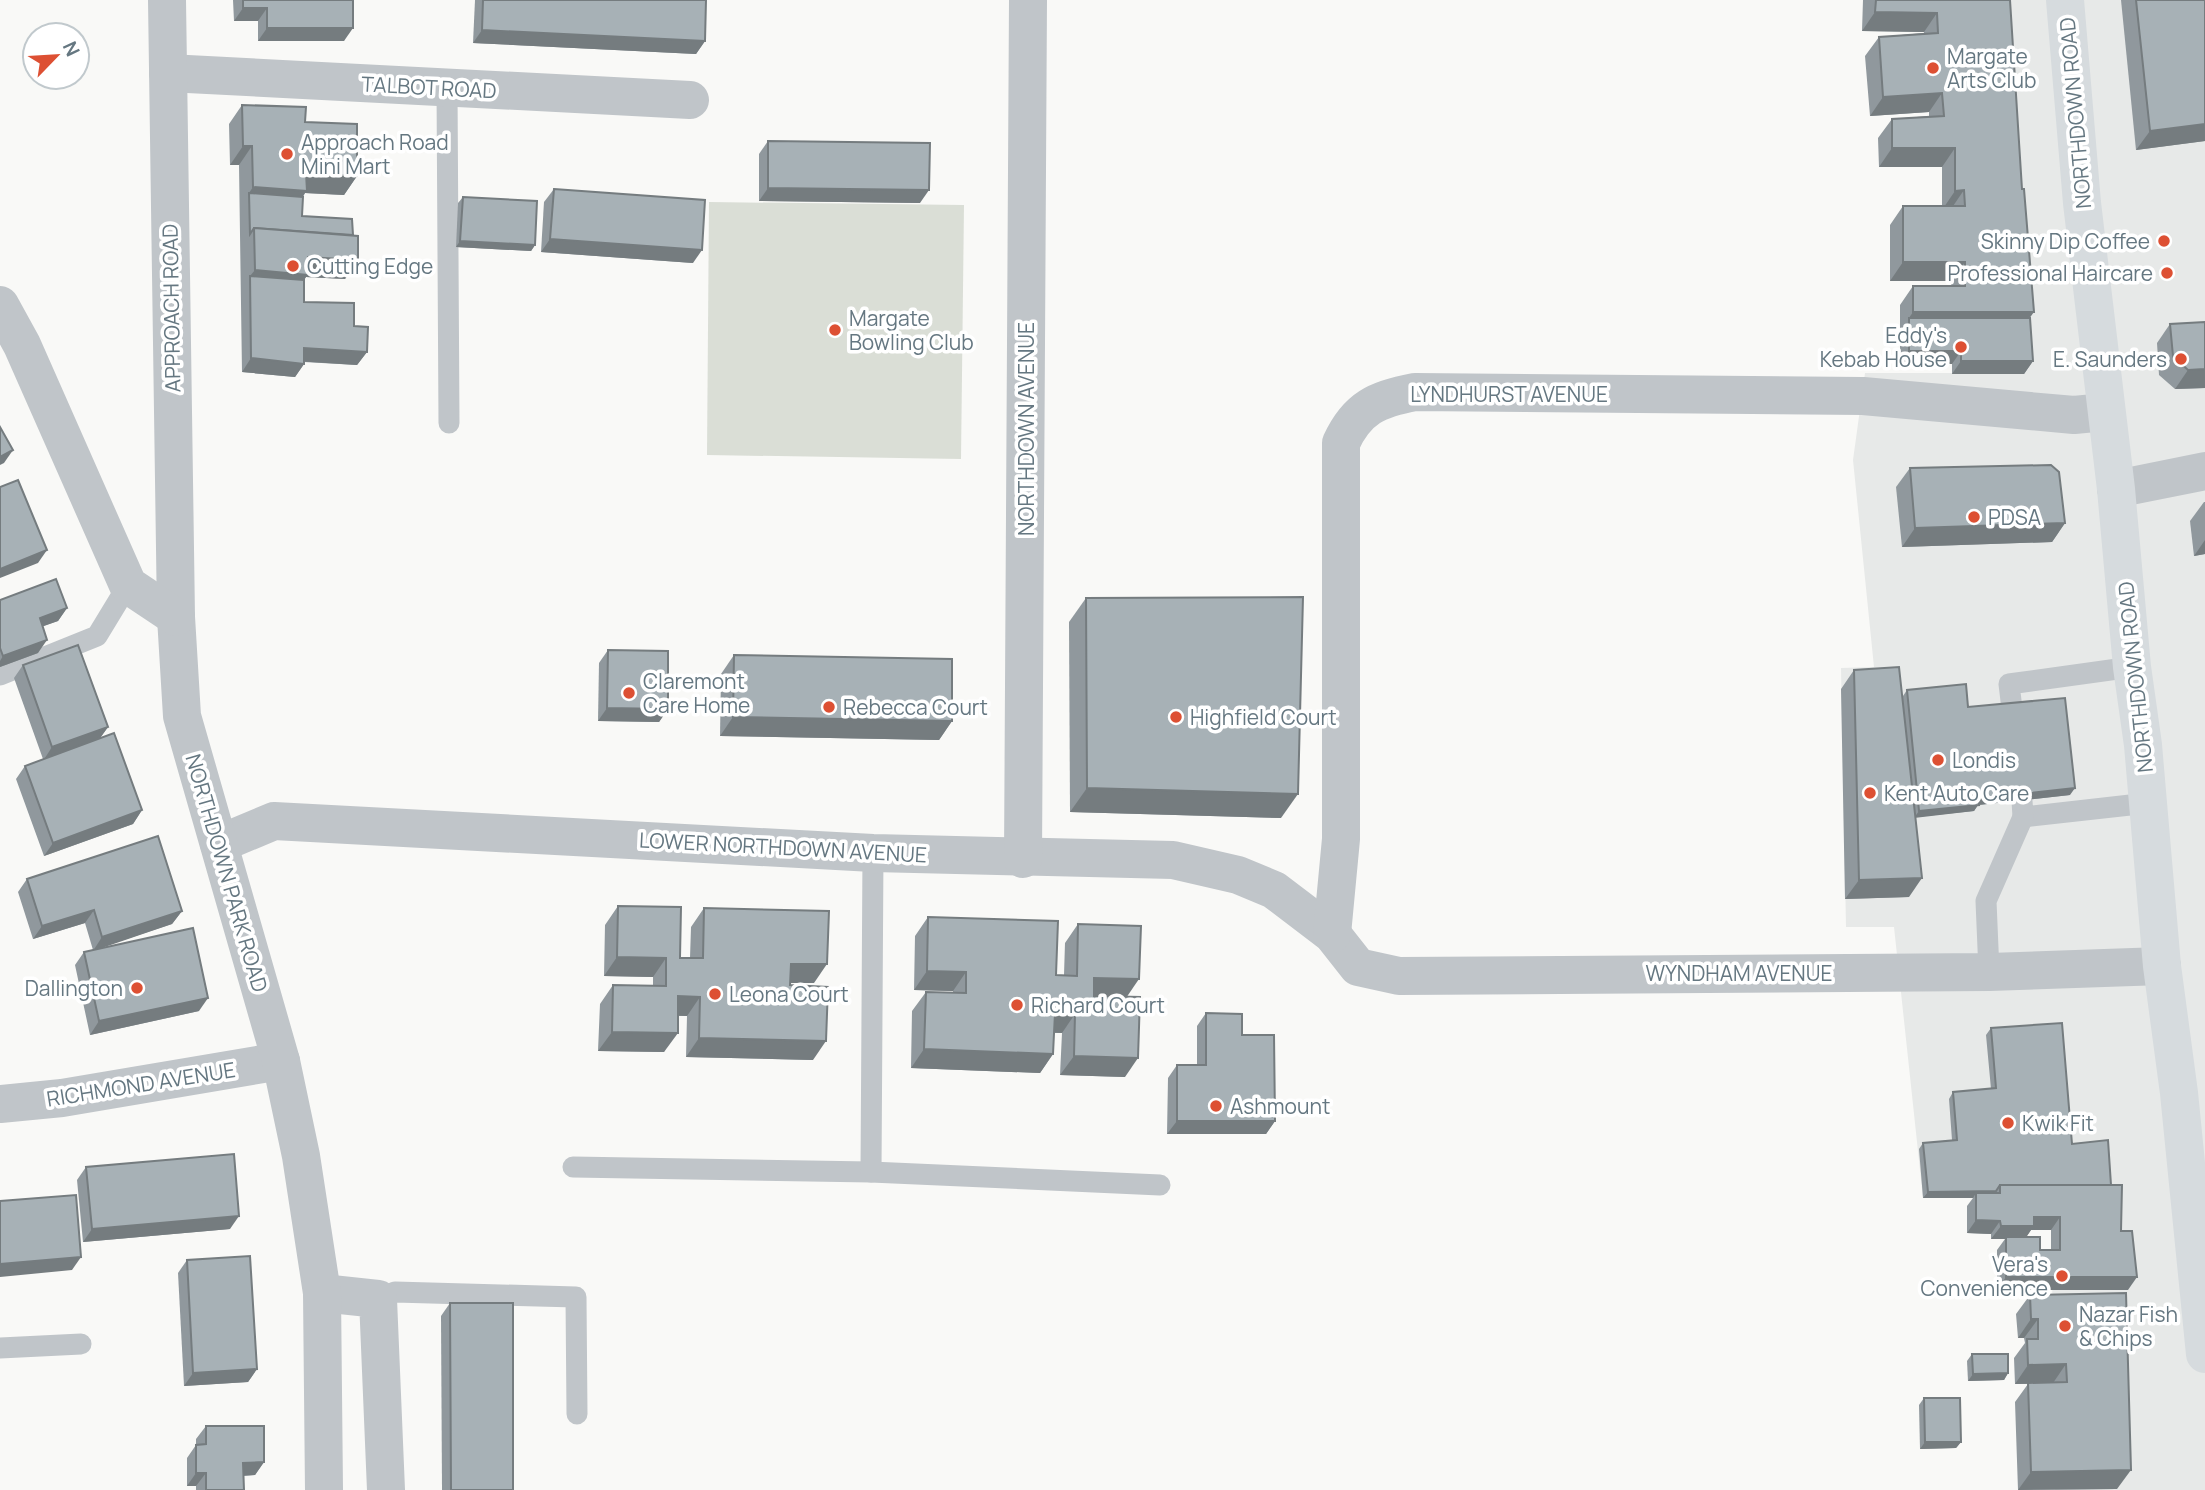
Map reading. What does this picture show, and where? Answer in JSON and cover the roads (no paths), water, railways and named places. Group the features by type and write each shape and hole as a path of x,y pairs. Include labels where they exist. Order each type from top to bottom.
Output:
{"main road":[{"name":"NORTHDOWN ROAD","path":"2065,0 2105,412 2116,489 2132,667 2148,803 2162,966 2192,1091 2205,1354"}],"street":[{"name":"APPROACH ROAD","path":"167,0 176,617"},
{"name":"NORTHDOWN AVENUE","path":"1023,859 1028,0"},
{"name":"TALBOT ROAD","path":"168,73 691,100"},
{"path":"0,304 22,345 128,585 176,617"},
{"name":"LYNDHURST AVENUE","path":"1332,934 1341,839 1341,443 1352,420 1370,406 1395,396 1415,392 1863,396 2074,415 2105,412"},
{"path":"2116,489 2205,471"},
{"name":"NORTHDOWN PARK ROAD","path":"176,617 182,716 281,1061 301,1156 322,1293 324,1490"},
{"name":"LOWER NORTHDOWN AVENUE","path":"219,844 274,821 873,853 1023,859 1173,860 1238,875 1274,890 1332,934"},
{"name":"WYNDHAM AVENUE","path":"1332,934 1359,967 1399,976 1989,972 2162,966"},
{"name":"RICHMOND AVENUE","path":"0,1104 62,1098 281,1061"},
{"path":"322,1293 378,1299 386,1490"}],"lane":[{"path":"447,88 449,423"},
{"path":"0,675 97,636 128,585"},
{"path":"2012,709 2009,684 2132,667"},
{"path":"1989,972 1986,901 2022,809 2148,803"},
{"path":"871,1172 873,853"},
{"path":"573,1167 871,1172 1160,1185"},
{"path":"378,1299 395,1292 576,1297 577,1414"},
{"path":"0,1348 81,1344"}],"place":[{"name":"Margate Arts Club","path":"1933,68"},
{"name":"Approach Road Mini Mart","path":"287,154"},
{"name":"Skinny Dip Coffee","path":"2164,241"},
{"name":"Cutting Edge","path":"293,266"},
{"name":"Professional Haircare","path":"2167,273"},
{"name":"Margate Bowling Club","path":"835,330"},
{"name":"Eddy's Kebab House","path":"1961,347"},
{"name":"E. Saunders","path":"2181,359"},
{"name":"PDSA","path":"1974,517"},
{"name":"Claremont Care Home","path":"629,693"},
{"name":"Rebecca Court","path":"829,707"},
{"name":"Highfield Court","path":"1176,717"},
{"name":"Londis","path":"1938,760"},
{"name":"Kent Auto Care","path":"1870,793"},
{"name":"Dallington","path":"137,988"},
{"name":"Leona Court","path":"715,994"},
{"name":"Richard Court","path":"1017,1005"},
{"name":"Ashmount","path":"1216,1106"},
{"name":"Kwik Fit","path":"2008,1123"},
{"name":"Vera's Convenience","path":"2062,1276"},
{"name":"Nazar Fish & Chips","path":"2065,1326"}]}
